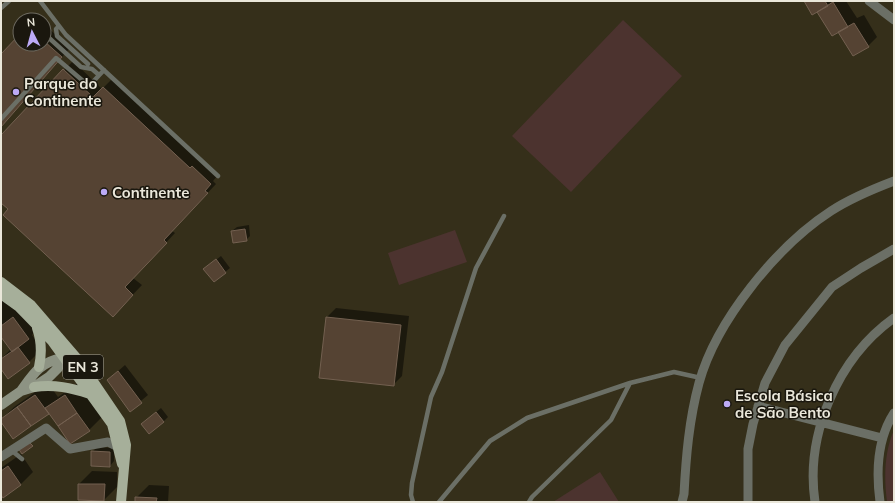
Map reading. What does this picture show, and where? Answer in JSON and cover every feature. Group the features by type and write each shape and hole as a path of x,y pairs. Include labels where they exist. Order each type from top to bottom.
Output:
{"main road":[{"name":"EN 3","path":"1,282 31,305 71,352 120,421 126,445 121,502"},
{"name":"EN 3","path":"1,294 19,307 52,341 62,358 112,424 124,474"},
{"path":"36,324 41,338 42,353 39,367"},
{"path":"21,391 39,367 51,360 62,358 71,352"},
{"path":"34,387 58,368 62,358"},
{"path":"1,405 21,391 46,385 64,386 90,394"}],"street":[{"path":"869,1 894,20"},
{"path":"682,502 691,421 701,378 710,356 739,303 768,266 797,237 831,211 869,191 894,181"},
{"path":"748,502 748,449 765,383 784,345 832,287 894,249"},
{"path":"815,502 812,480 814,452 821,422 838,382 856,354 884,325 894,318"},
{"path":"758,406 882,438"},
{"path":"880,502 878,463 882,438 894,413"},
{"path":"1,457 46,428 70,449 108,442 118,448"}],"lane":[{"path":"1,8 9,1"},
{"path":"40,1 66,35 218,176"},
{"path":"60,26 56,29 57,36 88,64"},
{"path":"52,41 80,67 92,69 99,75"},
{"path":"1,119 56,58 89,86 104,70"},
{"path":"413,502 411,495 412,483 431,397 442,372 476,268 504,216"},
{"path":"439,502 490,441 527,418 630,383 674,372 701,378"},
{"path":"529,502 532,497 611,420 630,383"},
{"path":"11,450 22,460"}],"shaded area":[{"path":"623,20 682,76 571,192 512,136"},
{"path":"455,230 467,262 399,285 388,253"},
{"path":"894,430 894,502 887,502 885,484 886,466 888,448"},
{"path":"600,472 619,502 553,502"}],"building":[{"path":"804,1 825,1 828,6 812,15"},
{"path":"833,2 848,27 832,36 817,12"},
{"path":"854,23 869,47 853,56 838,32"},
{"name":"Parque do Continente","path":"12,42 12,52 52,52 52,48 62,57 1,127 1,54"},
{"name":"Continente","path":"63,69 93,97 103,87 190,168 192,166 211,184 205,191 208,193 164,240 167,243 125,287 133,295 113,317 3,215 8,209 1,203 1,135"},
{"path":"245,229 247,241 233,243 231,231"},
{"path":"216,259 226,273 214,282 203,269"},
{"path":"13,317 29,339 12,352 1,337 1,326"},
{"path":"326,317 401,325 394,386 319,378"},
{"path":"18,347 30,363 8,379 1,369 1,359"},
{"path":"118,371 142,403 130,412 107,380"},
{"path":"35,395 49,414 31,426 17,407"},
{"path":"65,395 77,413 58,426 45,408"},
{"path":"17,407 31,426 13,439 1,422 1,419"},
{"path":"156,412 164,422 149,434 141,424"},
{"path":"77,413 90,431 70,444 58,426"},
{"path":"28,441 33,446 22,454 18,448"},
{"path":"91,451 110,452 110,467 91,466"},
{"path":"8,466 21,485 3,498 1,495 1,471"},
{"path":"78,484 105,484 104,501 78,500"},
{"path":"135,497 157,498 156,502 135,502"}],"place":[{"name":"Parque do Continente","path":"16,92"},
{"name":"Continente","path":"104,192"},
{"name":"Escola Básica de São Bento","path":"727,404"}]}
